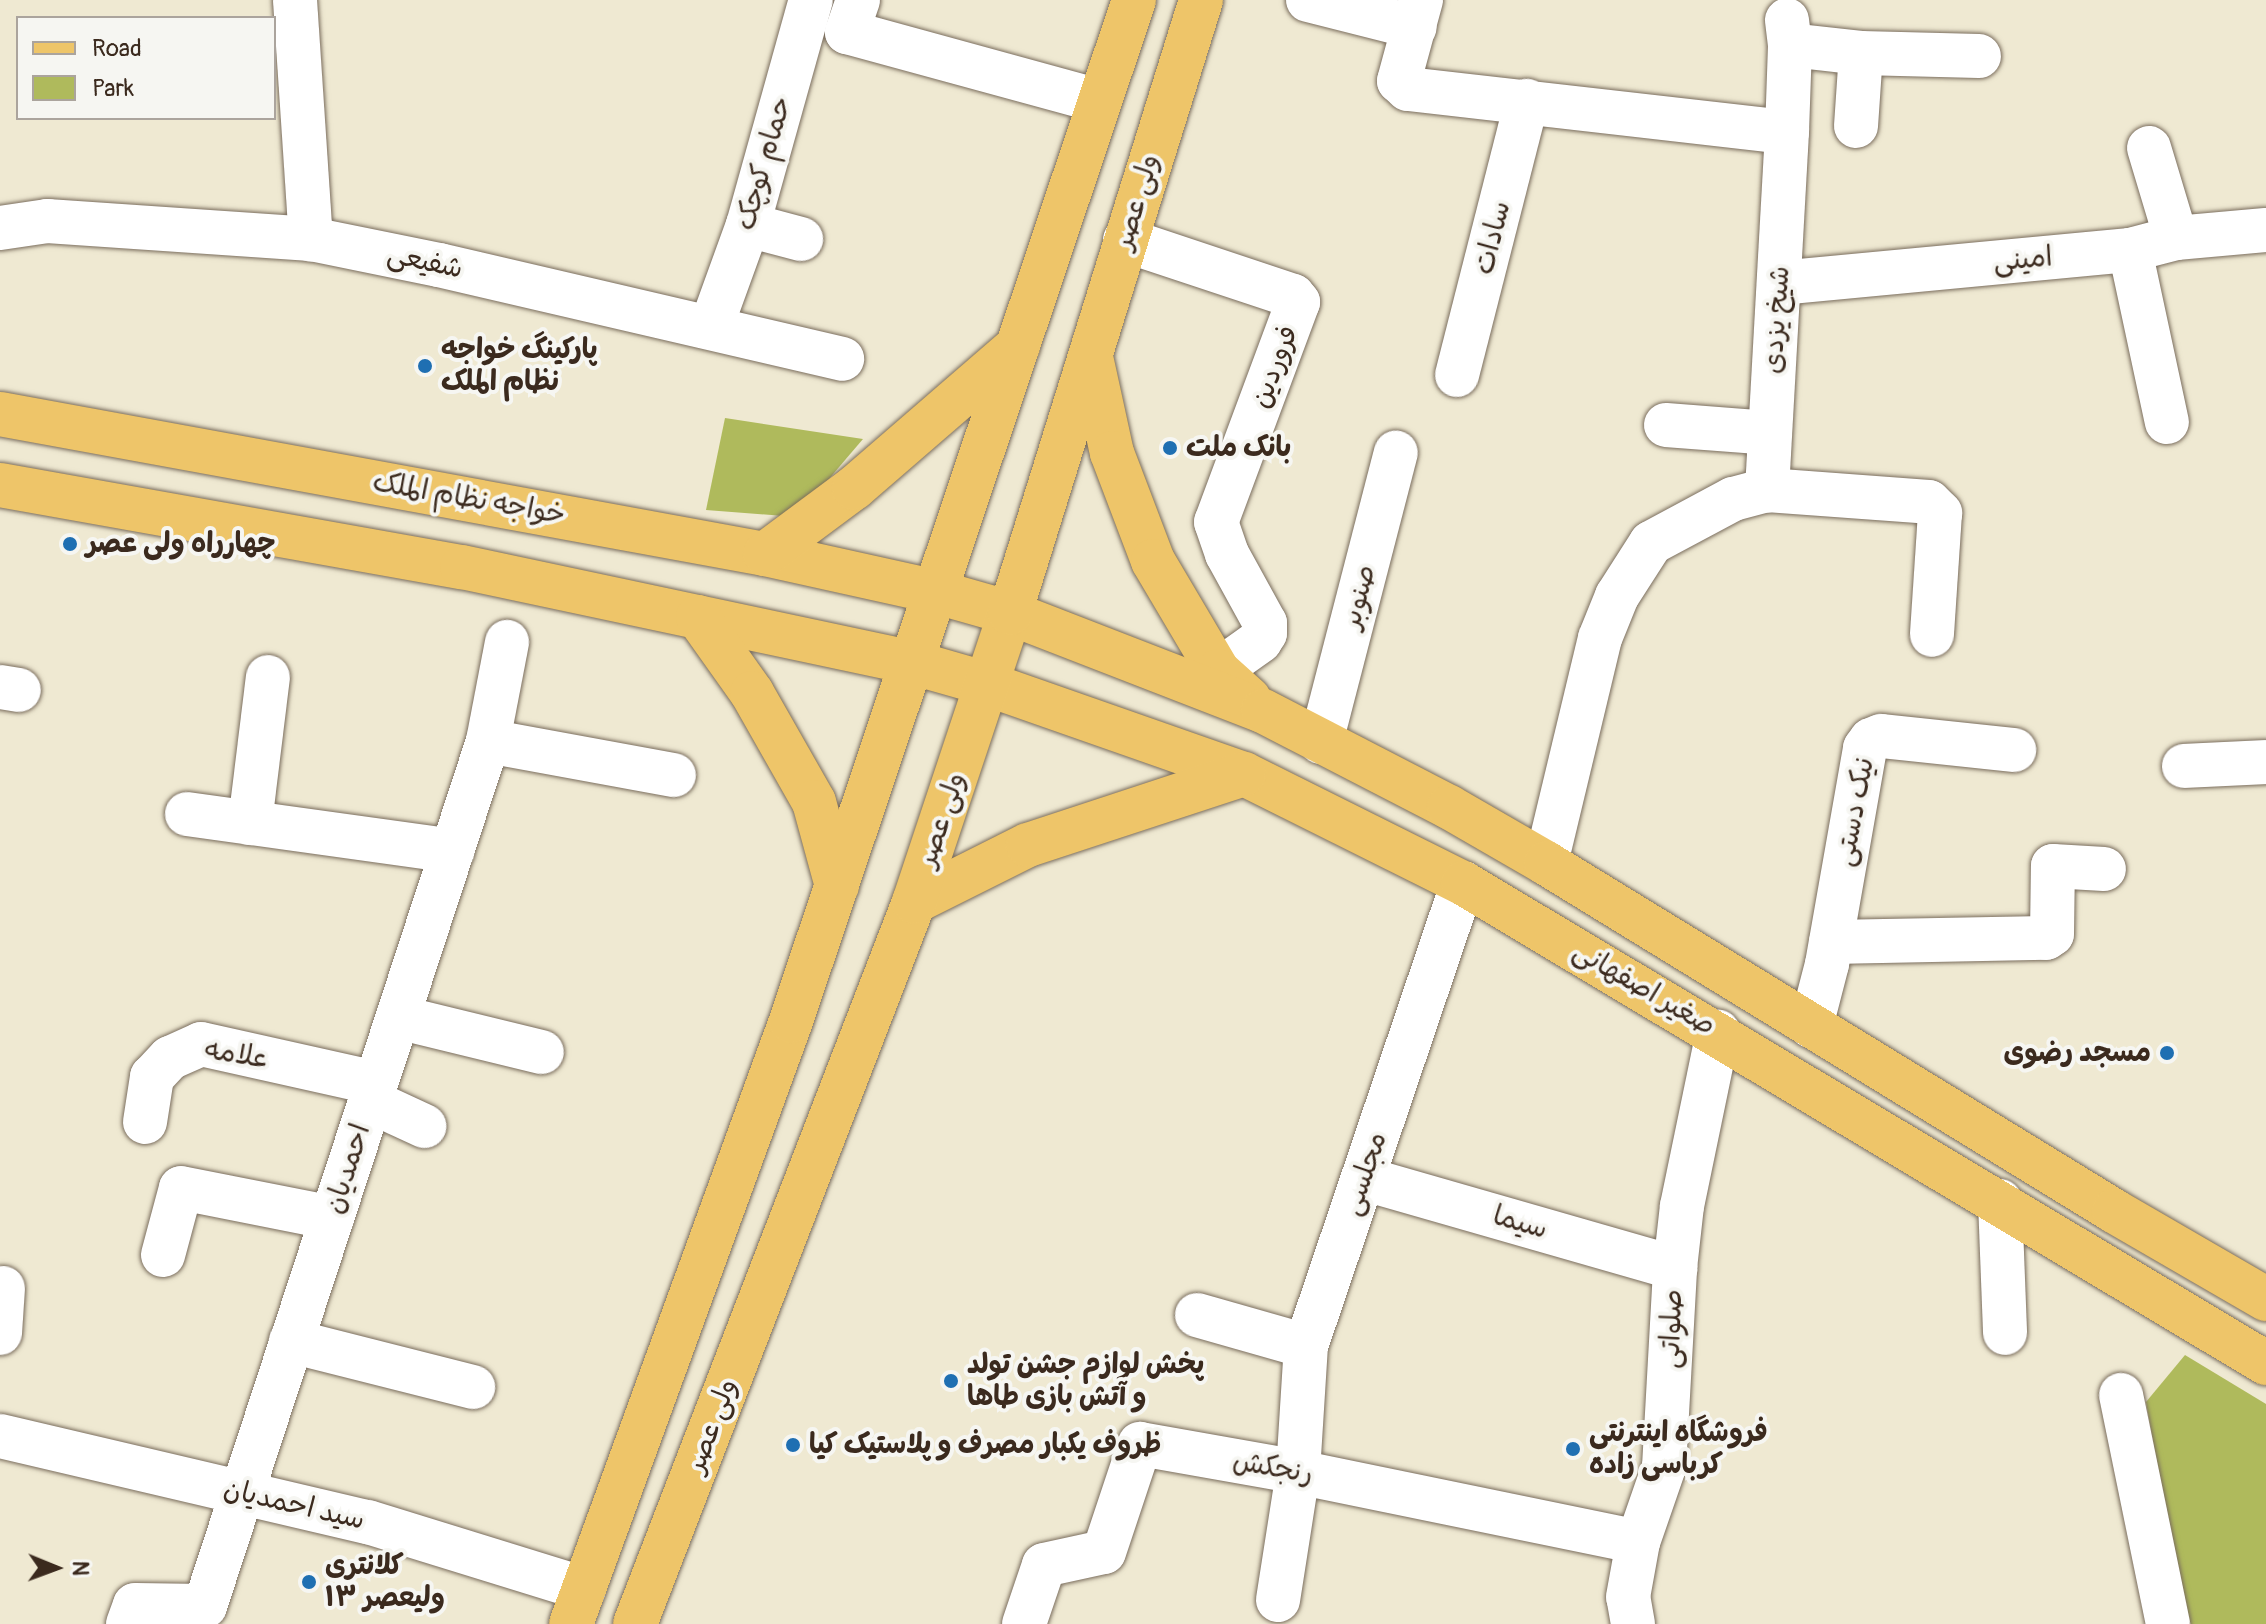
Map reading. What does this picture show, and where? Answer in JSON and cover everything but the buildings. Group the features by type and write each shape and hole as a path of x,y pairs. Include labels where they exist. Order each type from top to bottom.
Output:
{"main road":[{"path":"577,1607 837,886 1134,0"},
{"name":"ولی عصر","path":"635,1624 914,902 1010,613 1201,0"},
{"path":"765,554 854,488 1018,346"},
{"path":"1090,353 1112,453 1153,561 1218,671 1263,711"},
{"name":"خواجه نظام الملک","path":"0,414 765,554 937,592 1010,613"},
{"path":"0,485 462,567 914,663"},
{"name":"صغیر اصفهانی","path":"1010,613 1263,711 1449,807 2266,1299"},
{"path":"698,617 752,693 814,802 837,886"},
{"name":"صغیر اصفهانی","path":"914,663 987,684 1244,774 1463,883 1718,1032 2266,1363"},
{"path":"914,902 1028,845 1244,774"},
{"path":"2221,1273 2266,1279"}],"street":[{"path":"295,0 311,239"},
{"name":"حمام کوچک","path":"711,327 748,225 811,0"},
{"path":"858,0 847,32 1100,101"},
{"path":"1308,0 1418,13 1399,81 1408,89 1787,132"},
{"name":"شیخ یزدی","path":"1767,490 1787,132 1789,32 1861,53"},
{"path":"1856,126 1861,53 1979,56"},
{"name":"سادات","path":"1457,375 1527,101"},
{"path":"2149,148 2176,238"},
{"name":"شفیعی","path":"0,228 47,221 311,239 842,359"},
{"path":"748,225 801,239"},
{"name":"امینی","path":"1779,283 2130,250 2176,238 2266,230"},
{"name":"فروردین","path":"1125,240 1293,296 1298,302 1216,522 1227,554 1265,623 1265,633 1260,641 1218,671"},
{"path":"2130,250 2167,422"},
{"path":"1666,425 1769,433"},
{"name":"صنوبر","path":"1321,742 1396,453"},
{"path":"1546,863 1600,638 1617,596 1651,543 1733,499 1767,490 1919,498 1929,502 1940,513 1932,635"},
{"name":"احمدیان","path":"128,1624 135,1605 205,1606 488,741 507,642"},
{"path":"250,823 268,677"},
{"name":"نیک دستی","path":"1811,1026 1831,942 1865,748 1871,740 1881,736 2014,750"},
{"path":"488,741 674,775"},
{"path":"2184,766 2266,762"},
{"path":"187,814 452,851"},
{"path":"1831,942 2046,938 2052,934 2053,866 2104,869"},
{"name":"مجلسی","path":"1278,1600 1298,1472 1306,1346 1463,883"},
{"path":"398,1017 542,1052"},
{"name":"صلواتی","path":"1633,1624 1628,1597 1638,1542 1664,1467 1675,1268 1682,1206 1718,1032"},
{"name":"علامه","path":"145,1122 152,1077 170,1058 201,1044 373,1092 424,1126"},
{"name":"سیما","path":"1365,1179 1675,1268"},
{"path":"163,1255 181,1188 332,1218"},
{"path":"2000,1201 2005,1333"},
{"path":"0,1333 3,1288"},
{"path":"1197,1315 1306,1346"},
{"path":"291,1341 473,1387"},
{"path":"2121,1395 2168,1624"},
{"name":"سید احمدیان","path":"0,1436 368,1522 577,1607"},
{"name":"رنجکش","path":"1024,1624 1044,1565 1104,1552 1140,1444 1298,1472 1638,1542"}],"green space":[{"path":"725,418 863,439 828,480 784,516 706,510"},
{"path":"2185,1355 2266,1404 2266,1624 2186,1624 2146,1402"}],"place":[{"name":"پارکینگ خواجه نظام الملک","path":"425,366"},
{"name":"بانک ملت","path":"1170,448"},
{"name":"چهارراه ولی عصر","path":"70,544"},
{"name":"مسجد رضوی","path":"2167,1053"},
{"name":"پخش لوازم جشن تولد و آتش بازی طاها","path":"951,1381"},
{"name":"ظروف یکبار مصرف و پلاستیک کیا","path":"793,1445"},
{"name":"فروشگاه اینترنتی کرباسی زاده","path":"1573,1449"},
{"name":"کلانتری ۱۳ ولیعصر","path":"309,1582"}]}
